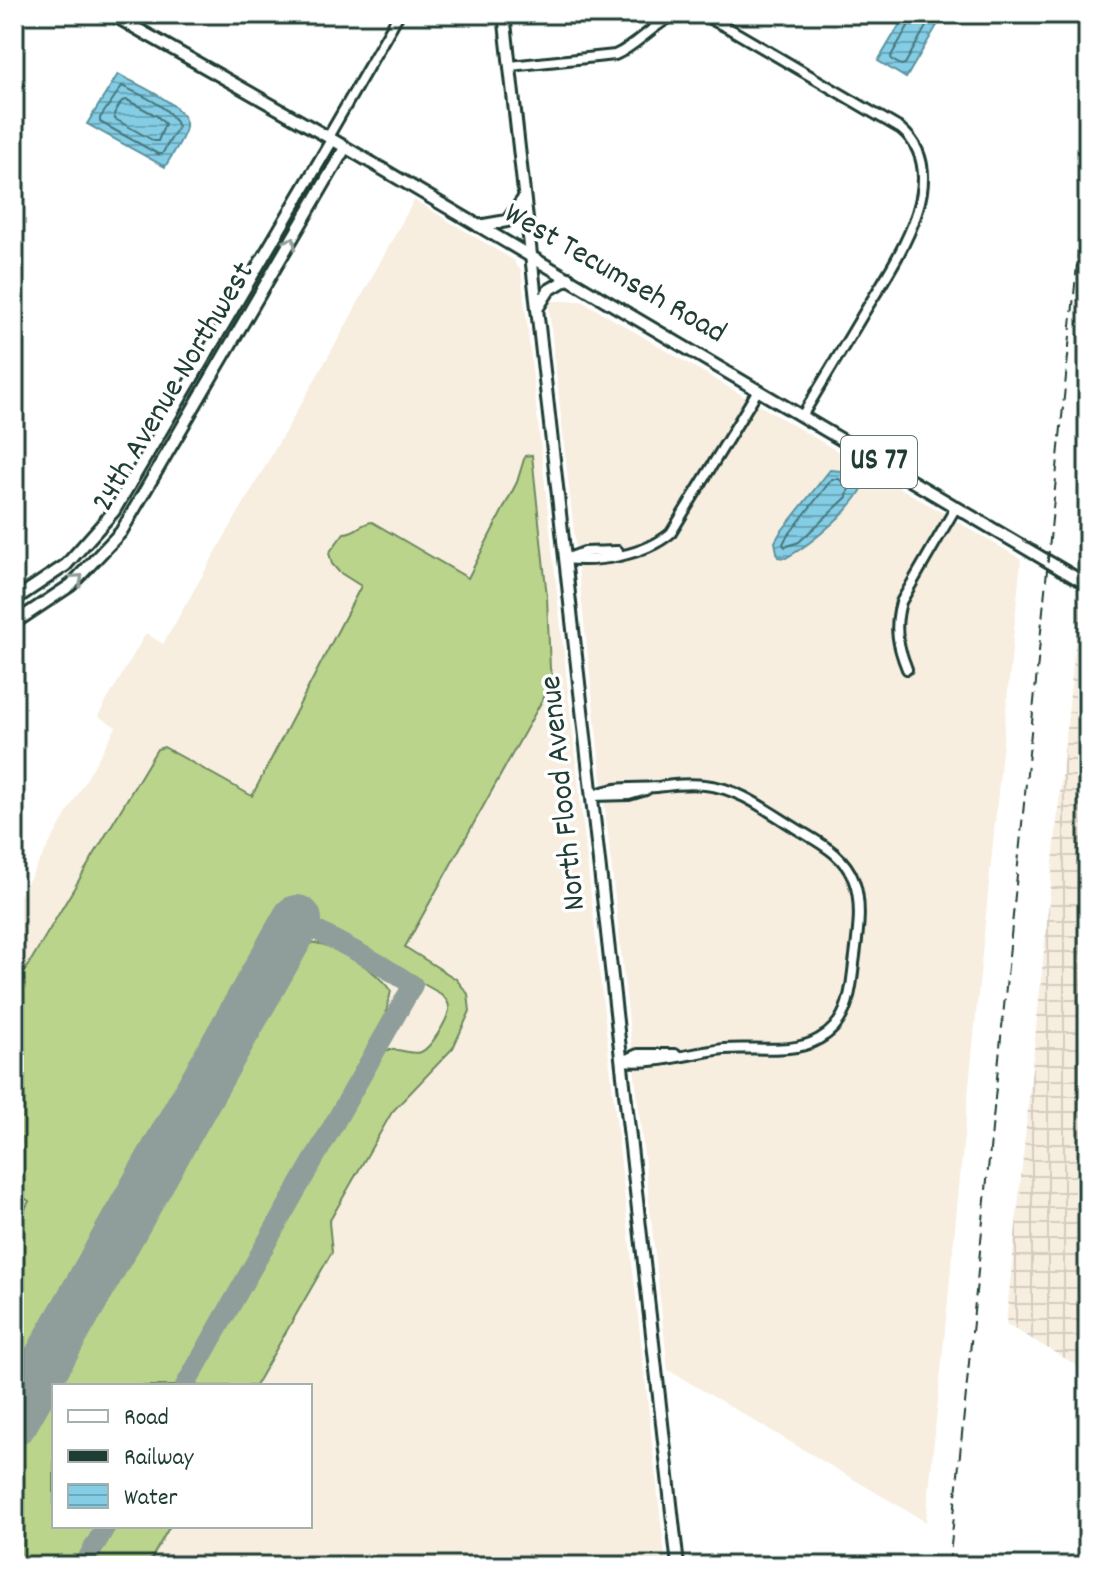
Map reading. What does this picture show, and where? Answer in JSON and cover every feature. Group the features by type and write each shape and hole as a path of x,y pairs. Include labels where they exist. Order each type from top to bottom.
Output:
{"main road":[{"name":"West Tecumseh Road","path":"111,14 330,138 1088,585"},
{"name":"North Flood Avenue","path":"504,14 678,1566"},
{"name":"24th Avenue Northwest","path":"14,600 66,565 114,511 330,138"},
{"name":"24th Avenue Northwest","path":"14,623 71,585 121,532 345,148"},
{"path":"478,226 507,221 524,198"},
{"path":"537,309 549,290 569,278"}],"street":[{"name":"24th Avenue Northwest","path":"330,138 399,14"},
{"path":"510,66 615,55 677,14"},
{"path":"700,14 901,129 913,141 921,159 921,197 911,232 802,416"},
{"path":"565,559 584,561 631,552 656,544 676,528 758,390"},
{"path":"907,669 896,638 896,619 901,602 956,507"},
{"path":"592,796 629,795 654,787 691,784 727,789 837,855 854,878 858,895 850,994 843,1014 833,1029 819,1040 792,1048 638,1054 622,1061"}],"shaded area":[{"path":"414,200 515,261 521,270 666,1566 14,1566 14,906 116,727 98,716 146,633 163,644 340,336"},
{"path":"548,301 582,301 1021,559 926,1522 668,1370"},
{"path":"1080,596 1088,601 1088,1372 1006,1324"}],"green space":[{"path":"532,455 547,597 550,669 554,679 405,947 456,979 468,994 470,1011 453,1048 392,1112 329,1222 332,1252 256,1384 193,1384 384,1051 421,1052 438,1034 449,1010 441,994 285,905 14,1382 14,1229 29,1201 14,1192 14,989 157,749 164,747 252,796 361,586 332,564 329,553 344,533 372,522 468,578 517,482 525,456"},
{"path":"303,943 339,951 375,974 391,991 385,1017 361,1066 180,1384 52,1384"},
{"path":"52,1384 52,1528 98,1528 74,1566 14,1566 14,1451"},
{"path":"112,1528 169,1528 147,1566 90,1566"}],"water":[{"path":"906,14 936,14 942,17 906,78 878,61"},
{"path":"118,74 170,103 185,119 183,137 165,167 87,124"},
{"path":"830,470 841,471 851,479 866,480 854,501 832,524 796,552 786,558 778,557 775,542 780,533"}],"taxiway":[{"path":"186,1384 413,985 297,920"},
{"path":"83,1566 105,1528"}],"runway":[{"path":"14,1420 297,920"}],"railway":[{"path":"949,1566 1088,153"}]}
